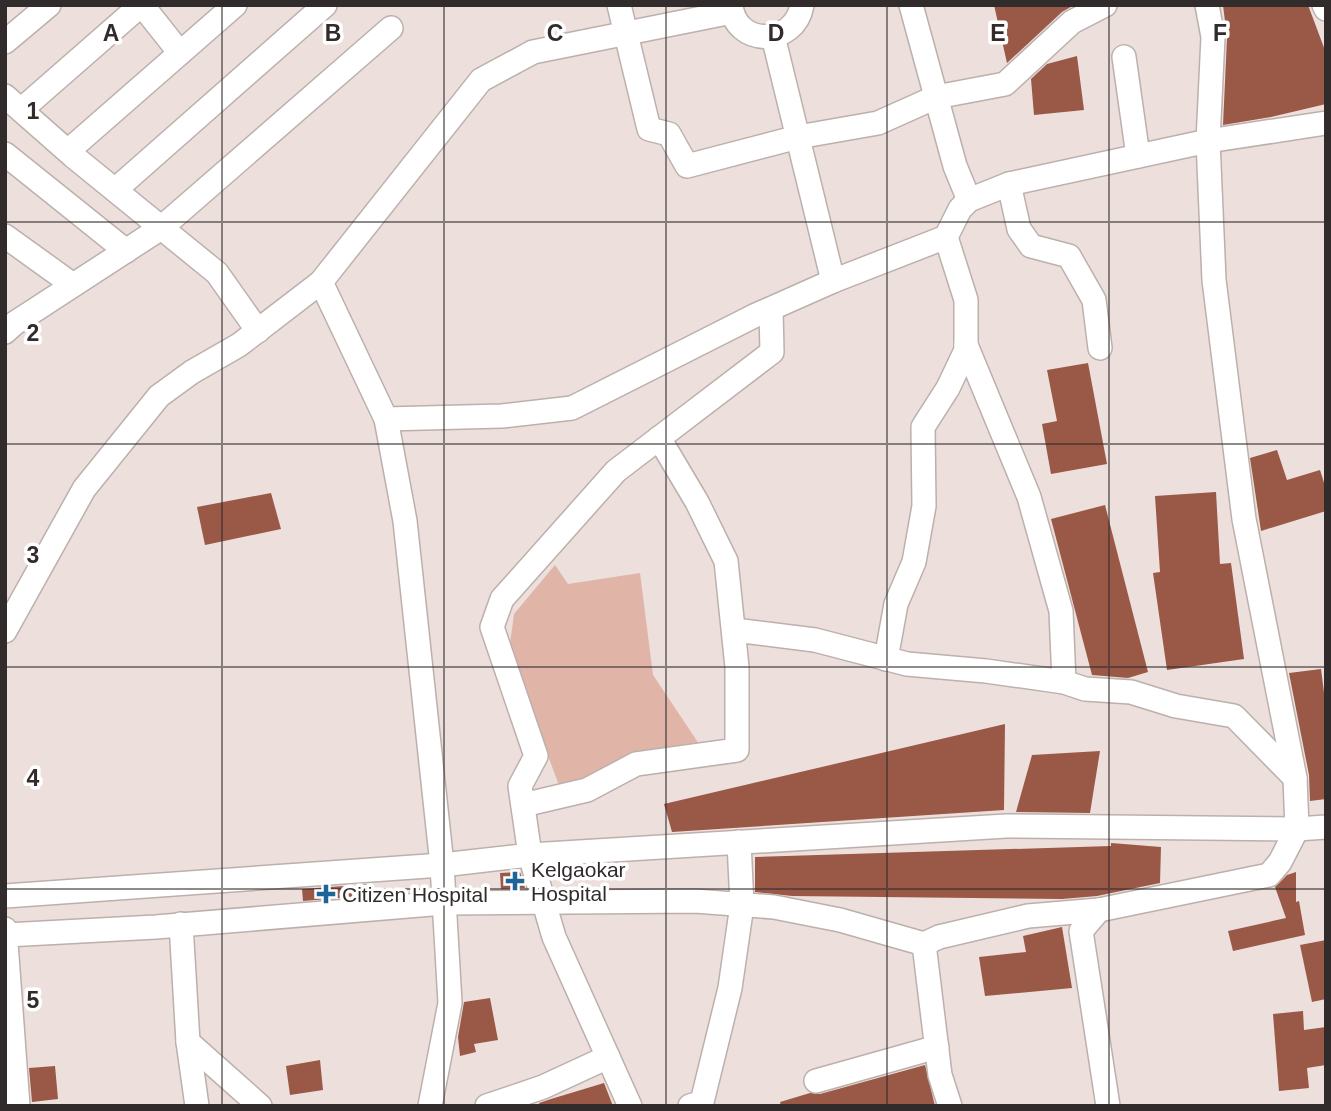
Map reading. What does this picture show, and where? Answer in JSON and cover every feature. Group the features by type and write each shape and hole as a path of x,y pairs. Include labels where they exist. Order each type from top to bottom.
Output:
{"street":[{"path":"5,42 49,5"},
{"path":"180,53 141,5 13,103 217,273 258,331"},
{"path":"68,151 235,5"},
{"path":"115,190 325,5"},
{"path":"619,5 649,129 670,134 687,166 798,138 878,123 936,97 1005,84 1072,22 1105,5"},
{"path":"5,631 84,489 159,396 192,372 239,345 321,282 481,80 533,52 731,8 738,23 748,32 760,37 773,36 785,32 795,24 802,5"},
{"path":"911,5 955,166 969,201"},
{"path":"6,935 156,928 444,903 695,901 774,907 840,920 924,944 939,937 1027,916 1099,910 1269,875 1280,862 1297,829 1295,778 1244,519 1214,280 1208,141 1213,37 1208,5"},
{"path":"8,323 161,228 391,28"},
{"path":"773,36 833,281"},
{"path":"1124,57 1138,156"},
{"path":"386,419 502,416 572,408 771,309 833,281 946,237 960,209 969,201 1009,184 1208,141 1326,123"},
{"path":"5,154 126,251"},
{"path":"1009,184 1019,229 1031,246 1069,256 1094,300 1100,348"},
{"path":"5,236 73,285"},
{"path":"886,659 896,604 914,562 924,506 923,426 948,387 966,345 966,300 946,237"},
{"path":"321,282 386,419 405,521 442,865 450,1003 430,1106"},
{"path":"630,1106 554,937 530,855 520,786 536,756 492,627 502,599 616,471 772,352 771,309"},
{"path":"966,345 1028,497 1061,611 1065,682"},
{"path":"523,805 587,790 636,764 737,750 734,630 726,561 697,502 659,438"},
{"path":"734,630 815,640 906,664 986,671 1065,682 1086,689 1131,692 1176,706 1234,716 1295,778"},
{"path":"5,896 442,865 530,855 1006,826 1326,827"},
{"path":"690,1106 702,1102 730,988 742,905 739,842"},
{"path":"1099,910 1081,931 1108,1106"},
{"path":"181,924 188,1042 197,1106"},
{"path":"5,929 18,1106"},
{"path":"924,944 940,1075 950,1106"},
{"path":"188,1042 260,1106"},
{"path":"816,1081 937,1047"},
{"path":"487,1106 543,1087 608,1057"}],"shaded area":[{"path":"555,565 568,584 640,573 653,675 701,747 563,796 509,651 514,614"}],"building":[{"path":"994,5 1074,5 1062,12 1007,63"},
{"path":"1223,5 1308,5 1326,53 1326,104 1223,125 1227,38"},
{"path":"1077,56 1084,110 1034,115 1031,79 1047,64"},
{"path":"1088,363 1107,464 1051,474 1042,424 1057,421 1047,370"},
{"path":"1277,450 1287,480 1320,470 1326,489 1326,511 1261,531 1250,458"},
{"path":"1216,492 1220,564 1231,563 1244,659 1167,670 1153,573 1160,572 1155,496"},
{"path":"271,493 281,529 205,545 197,507"},
{"path":"1105,505 1148,672 1128,678 1092,675 1051,519"},
{"path":"1321,669 1326,708 1326,799 1310,801 1309,775 1289,673"},
{"path":"1005,724 1004,810 672,832 664,804"},
{"path":"1100,751 1090,813 1016,812 1032,755"},
{"path":"1111,843 1161,847 1160,883 1097,896 1062,899 792,896 755,892 755,857 1111,846"},
{"path":"520,872 525,888 501,889 500,873"},
{"path":"1296,872 1296,902 1299,901 1305,935 1233,951 1228,931 1286,918 1275,887 1287,875"},
{"path":"373,884 374,895 303,901 302,889"},
{"path":"1062,927 1072,988 985,996 979,957 1026,952 1023,936"},
{"path":"1326,940 1326,999 1312,1002 1300,945"},
{"path":"490,998 498,1040 474,1044 476,1052 460,1056 458,1037 464,1002"},
{"path":"1303,1011 1304,1030 1326,1027 1326,1065 1307,1068 1309,1088 1279,1091 1273,1014"},
{"path":"320,1060 323,1090 290,1095 286,1066"},
{"path":"925,1065 935,1106 781,1106 780,1102 810,1093 820,1094"},
{"path":"55,1066 58,1099 32,1102 29,1068"},
{"path":"604,1083 613,1106 540,1106 539,1103 551,1099"}],"place":[{"name":"Kelgaokar Hospital","path":"515,881"},
{"name":"Citizen Hospital","path":"326,894"}]}
